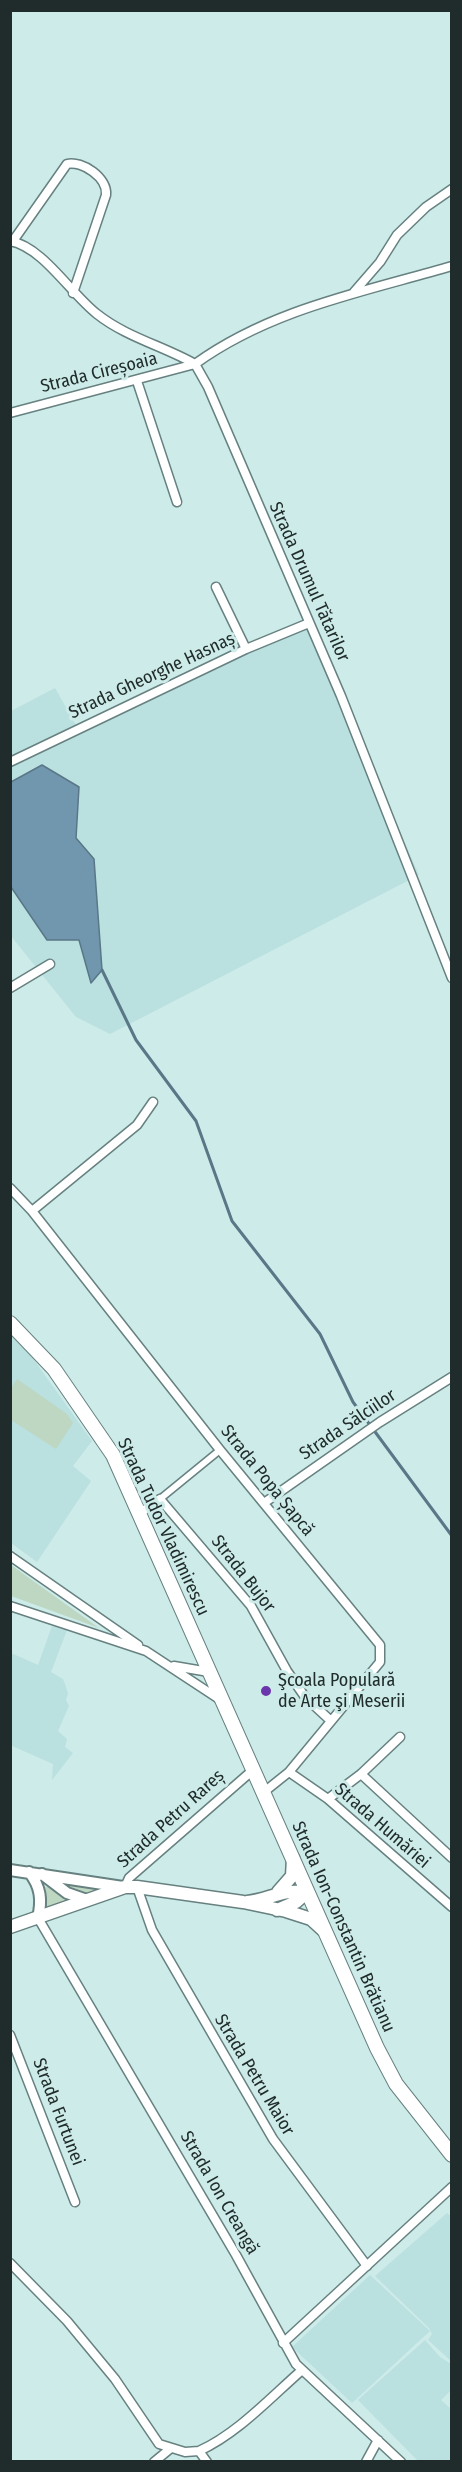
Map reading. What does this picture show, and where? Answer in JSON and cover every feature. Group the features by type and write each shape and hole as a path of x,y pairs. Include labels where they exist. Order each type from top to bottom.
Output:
{"main road":[{"name":"Strada Tudor Vladimirescu","path":"10,1323 54,1369 113,1455 222,1701"},
{"name":"Strada Ion-Constantin Brătianu","path":"222,1701 293,1857 306,1893 396,2084 452,2155"},
{"path":"278,1892 292,1876 293,1857"},
{"name":"Strada Petru Rareș","path":"10,1927 131,1887"},
{"path":"131,1887 243,1902 311,1919 323,1930"},
{"path":"243,1902 259,1900 278,1892 306,1893"},
{"path":"277,1910 296,1902 306,1893"}],"street":[{"path":"73,293 107,188 102,180 84,166 73,163 67,165 12,241 41,256 73,293 99,315 121,329 195,364 217,348 316,303 452,266"},
{"path":"353,292 380,262 398,235 426,207 452,189"},
{"name":"Strada Cireșoaia","path":"10,412 195,364"},
{"name":"Strada Drumul Tătarilor","path":"195,364 208,387 341,696 452,978"},
{"path":"136,381 177,502"},
{"path":"216,586 246,649"},
{"name":"Strada Gheorghe Hasnaș","path":"10,762 246,649 309,623"},
{"path":"10,988 50,964"},
{"path":"32,1211 137,1125 153,1102"},
{"name":"Strada Popa Șapcă","path":"10,1188 32,1211 220,1450 380,1646 380,1662 289,1772 264,1792"},
{"name":"Strada Sălciilor","path":"264,1503 380,1422 452,1377"},
{"path":"140,1513 220,1450"},
{"name":"Strada Bujor","path":"160,1499 250,1606 287,1671 305,1696 331,1721"},
{"path":"10,1556 222,1701"},
{"path":"10,1606 146,1651"},
{"path":"169,1665 209,1672"},
{"path":"328,1799 361,1774 400,1737"},
{"name":"Strada Petru Rareș","path":"131,1887 129,1878 253,1770"},
{"name":"Strada Humăriei","path":"289,1772 328,1799 452,1907"},
{"path":"361,1774 452,1857"},
{"path":"10,1870 131,1887"},
{"path":"29,1872 39,1888 38,1918"},
{"path":"42,1874 67,1893 87,1900"},
{"name":"Strada Petru Maior","path":"131,1887 152,1930 273,2139 367,2266"},
{"name":"Strada Ion Creangă","path":"38,1918 236,2255 283,2343 302,2370 401,2462"},
{"name":"Strada Furtunei","path":"10,2035 75,2202"},
{"path":"283,2343 452,2187"},
{"path":"10,2263 67,2321 115,2379 159,2444 185,2452 199,2451 210,2446 302,2370"},
{"path":"10,2277 20,2272"},
{"path":"366,2462 378,2440"},
{"path":"154,2462 171,2448"},
{"path":"199,2451 207,2462"}],"shaded area":[{"path":"309,623 419,875 110,1034 76,1017 11,936 11,711 55,688 80,732"},
{"path":"42,765 79,787 76,838 94,859 102,970 91,983 79,940 47,940 11,887 11,782"},
{"path":"10,1334 24,1346 92,1441 73,1466 91,1481 37,1562 11,1543"},
{"path":"52,1626 67,1630 51,1672 63,1679 68,1693 66,1700 69,1706 58,1731 67,1739 65,1747 73,1753 52,1780 53,1764 10,1745 11,1653 38,1665"},
{"path":"447,2213 452,2217 451,2361 428,2340 432,2334 429,2328 375,2276"},
{"path":"370,2275 430,2331 352,2403 292,2347"},
{"path":"425,2340 440,2357 451,2364 451,2390 441,2400 451,2409 451,2461 418,2461 358,2400"}],"green space":[{"path":"17,1379 67,1414 73,1423 56,1449 11,1420 11,1388"},
{"path":"11,1565 99,1628 11,1596"},
{"path":"55,1882 107,1888 86,1896"},
{"path":"45,1887 71,1899 47,1909 44,1907"}],"waterway":[{"path":"102,970 136,1040 196,1121 232,1221 320,1334 353,1402 452,1536"}],"place":[{"name":"Şcoala Populară de Arte şi Meserii","path":"266,1691"}]}
